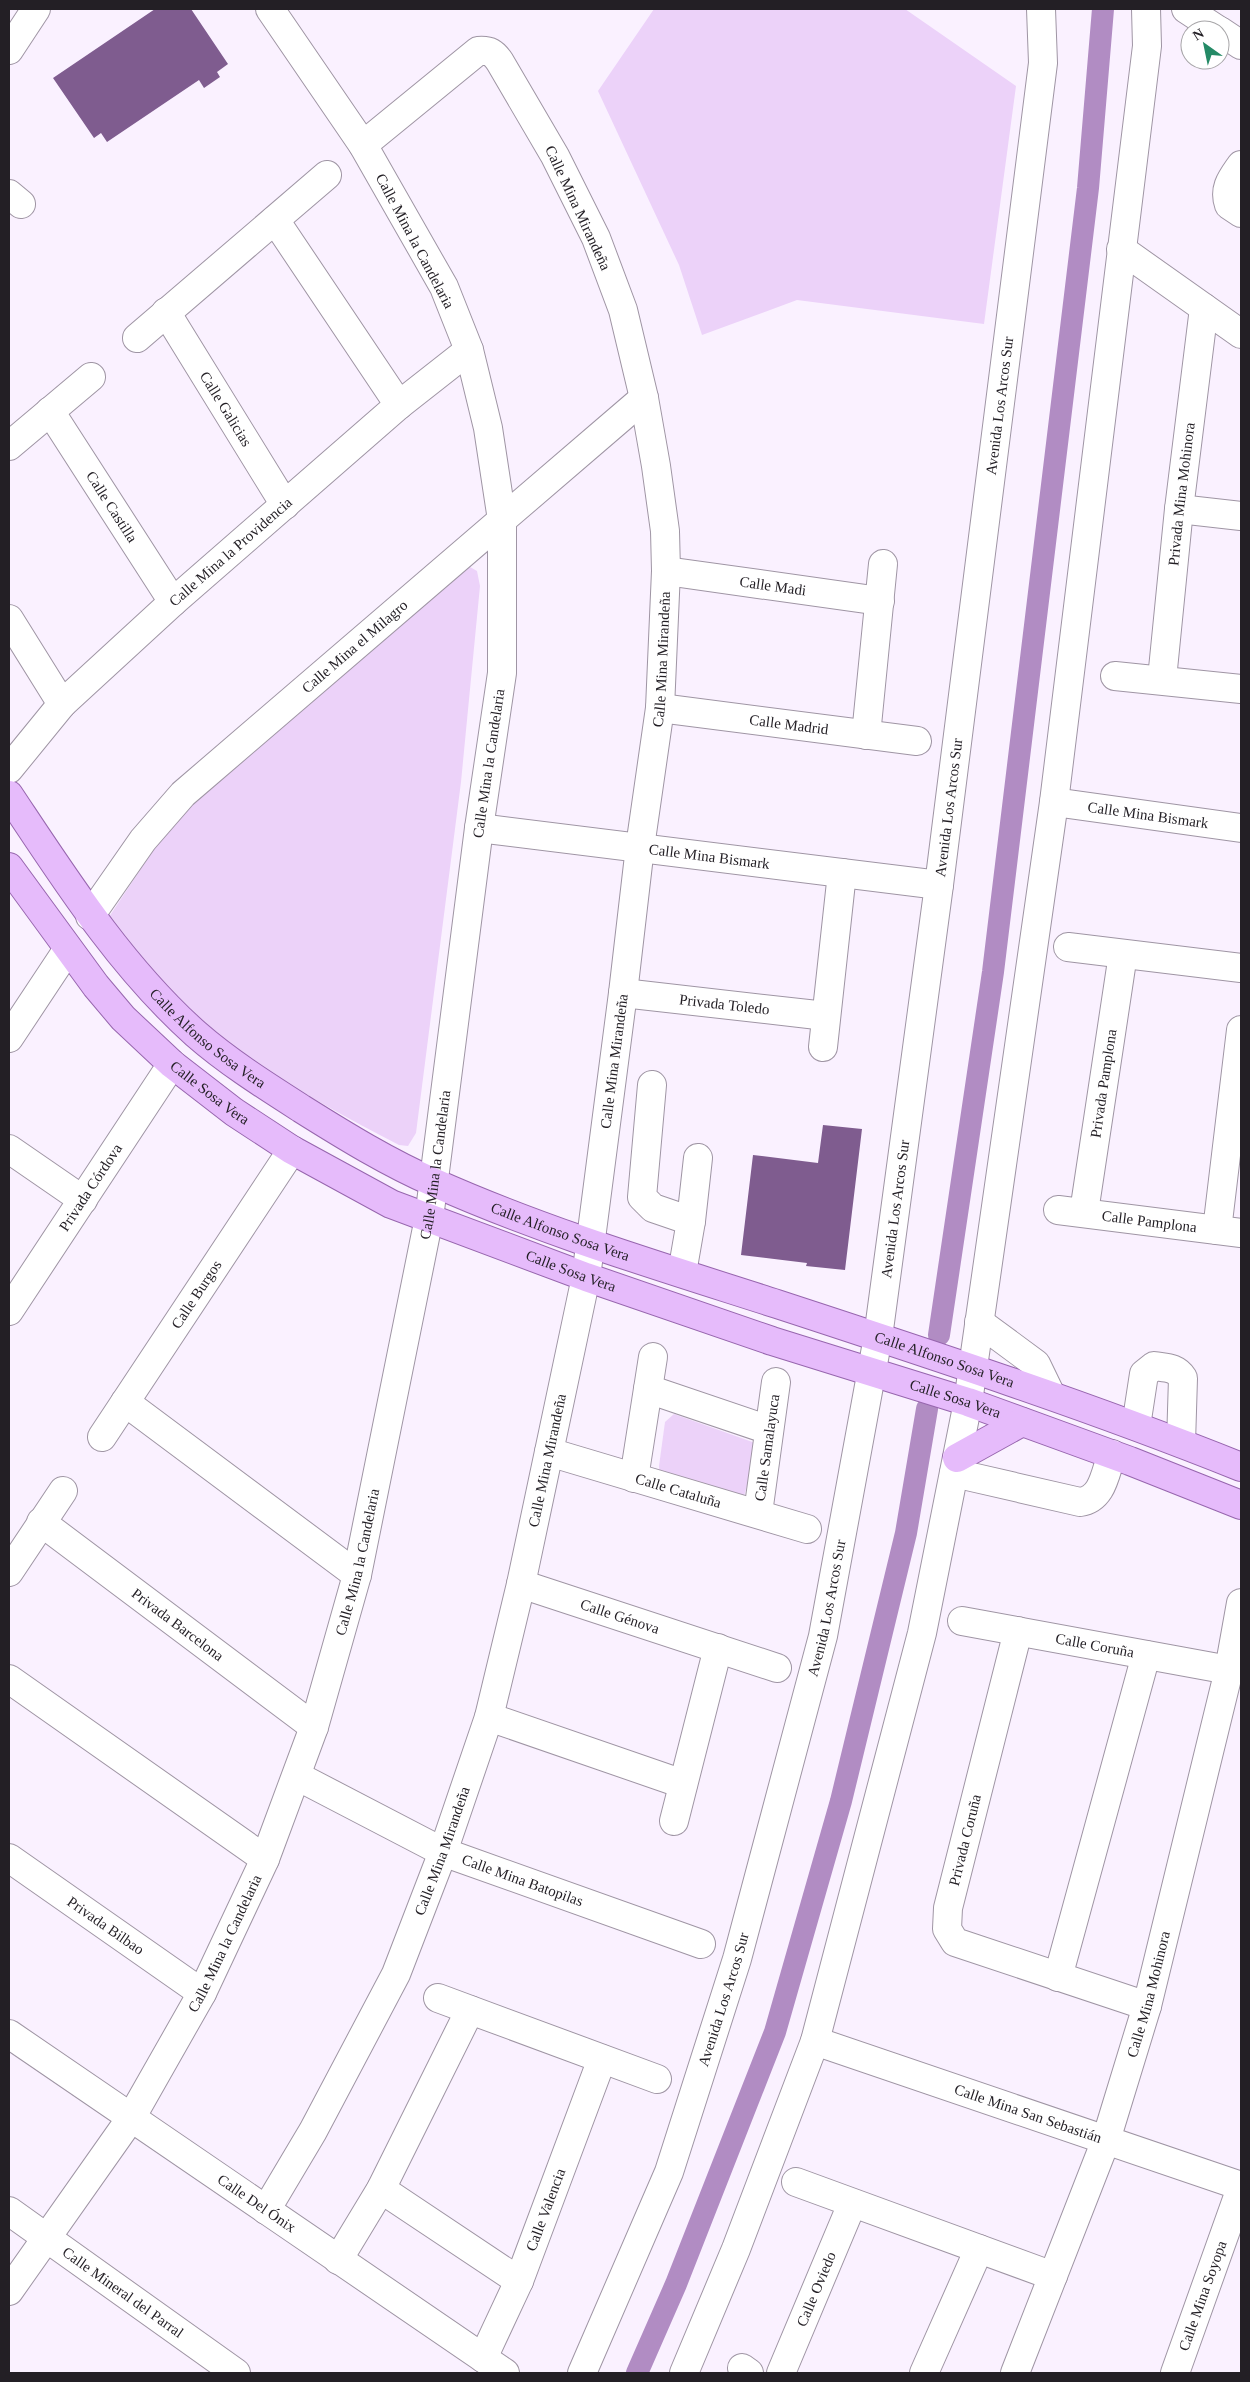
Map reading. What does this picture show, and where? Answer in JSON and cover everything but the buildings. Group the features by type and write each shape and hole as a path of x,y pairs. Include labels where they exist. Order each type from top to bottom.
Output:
{"main road":[{"name":"Calle Alfonso Sosa Vera","path":"9,795 90,916 160,999 199,1036 262,1083 352,1140 433,1182 591,1242 972,1367 1182,1443 1241,1467"},
{"name":"Calle Sosa Vera","path":"9,866 68,949 123,1018 172,1064 234,1112 292,1150 390,1204 586,1277 772,1341 968,1402 1112,1454 1241,1505"},
{"path":"955,1466 1022,1422"}],"street":[{"path":"9,50 36,9"},
{"name":"Calle Mina la Candelaria","path":"10,2291 131,2118 202,1993 265,1859 314,1727 357,1575 429,1218 479,828 502,673 502,520 488,428 469,350 444,288 363,145 270,9"},
{"name":"Avenida Los Arcos Sur","path":"582,2373 669,2172 737,1959 823,1636 873,1371 939,885 1043,63 1041,9"},
{"path":"684,2373 736,2249 815,2041 922,1633 968,1402 1054,802 1147,46 1146,9"},
{"path":"1186,9 1203,20"},
{"path":"1230,38 1241,45"},
{"name":"Calle Mina Mirandeña","path":"266,2210 313,2132 396,1974 443,1852 489,1717 521,1584 586,1277 640,847 660,708 666,571 665,531 644,398 623,310 596,238 555,156 496,56 491,52 478,51 363,145"},
{"path":"1241,165 1228,184 1226,191 1229,204 1241,213"},
{"path":"137,338 327,176"},
{"path":"275,220 399,405"},
{"path":"1121,249 1241,334"},
{"name":"Privada Mina Mohinora","path":"1162,679 1204,308"},
{"name":"Calle Galicias","path":"166,312 285,505"},
{"name":"Calle Mina la Providencia","path":"9,769 62,704 173,602 399,405 469,350"},
{"path":"9,446 91,377"},
{"name":"Calle Mina el Milagro","path":"90,916 143,840 183,794 644,398"},
{"name":"Calle Castilla","path":"50,411 173,602"},
{"path":"1180,509 1241,516"},
{"path":"866,735 883,564"},
{"name":"Calle Madi","path":"666,571 880,601"},
{"path":"9,619 62,704"},
{"path":"1116,676 1162,679 1241,689"},
{"name":"Calle Madrid","path":"660,708 917,741"},
{"name":"Calle Mina Bismark","path":"1054,802 1241,828"},
{"name":"Calle Mina Bismark","path":"479,828 939,885"},
{"path":"823,1047 842,873"},
{"path":"1068,947 1241,968"},
{"path":"9,1038 68,949"},
{"name":"Privada Pamplona","path":"1071,1211 1122,954"},
{"name":"Privada Toledo","path":"623,993 826,1016"},
{"path":"1229,1231 1241,1030"},
{"name":"Privada Córdova","path":"9,1311 172,1064"},
{"path":"652,1085 642,1196 644,1201 653,1208 690,1222"},
{"path":"9,1149 84,1200"},
{"name":"Calle Burgos","path":"102,1437 292,1150"},
{"path":"682,1272 698,1158"},
{"name":"Calle Pamplona","path":"1071,1211 1229,1231"},
{"path":"979,1322 1036,1364 1051,1395"},
{"path":"634,1478 653,1357"},
{"path":"1136,1426 1144,1374 1154,1366 1172,1368 1180,1372 1183,1378 1182,1443"},
{"name":"Calle Samalayuca","path":"758,1513 776,1382"},
{"path":"648,1389 769,1430"},
{"path":"125,1402 357,1575"},
{"name":"Calle Cataluña","path":"549,1452 808,1529"},
{"path":"955,1466 1080,1502 1094,1498 1099,1492 1112,1454"},
{"path":"9,1572 63,1491"},
{"name":"Privada Barcelona","path":"41,1522 314,1727"},
{"name":"Calle Génova","path":"521,1584 777,1668"},
{"name":"Calle Mina Mohinora","path":"1015,2373 1106,2140 1147,2006 1228,1670 1241,1603"},
{"name":"Calle Coruña","path":"962,1621 1228,1670"},
{"name":"Privada Coruña","path":"1018,1631 948,1908 947,1929 955,1942 1147,2006"},
{"path":"674,1821 718,1648"},
{"path":"1058,1977 1146,1655"},
{"path":"9,1679 265,1859"},
{"path":"489,1717 683,1784"},
{"name":"Calle Mina Batopilas","path":"297,1776 443,1852 700,1944"},
{"name":"Privada Bilbao","path":"9,1858 202,1993"},
{"path":"438,1998 657,2079"},
{"path":"338,2260 381,2189 470,2010"},
{"name":"Calle Del Ónix","path":"9,2034 505,2373"},
{"name":"Calle Mina San Sebastián","path":"815,2041 1241,2187"},
{"name":"Calle Valencia","path":"483,2358 518,2281 602,2059"},
{"path":"796,2182 1053,2276"},
{"name":"Calle Mina Soyopa","path":"1175,2373 1241,2187"},
{"path":"381,2189 518,2281"},
{"name":"Calle Oviedo","path":"781,2373 852,2204"},
{"name":"Calle Mineral del Parral","path":"9,2211 236,2373"},
{"path":"924,2373 979,2249"}],"shaded area":[{"path":"654,9 905,9 1016,86 984,324 797,300 702,335 679,265 598,91"},
{"path":"470,567 477,571 480,586 461,782 416,1133 408,1146 399,1145 314,1099 233,1047 183,1006 105,923 166,831 205,788 454,576"},
{"path":"674,1414 758,1444 743,1500 660,1480 659,1466 665,1422"}],"waterway":[{"path":"939,1335 993,972 1088,188 1103,9"},
{"path":"637,2373 676,2284 775,2032 841,1801 906,1533 927,1409"}]}
